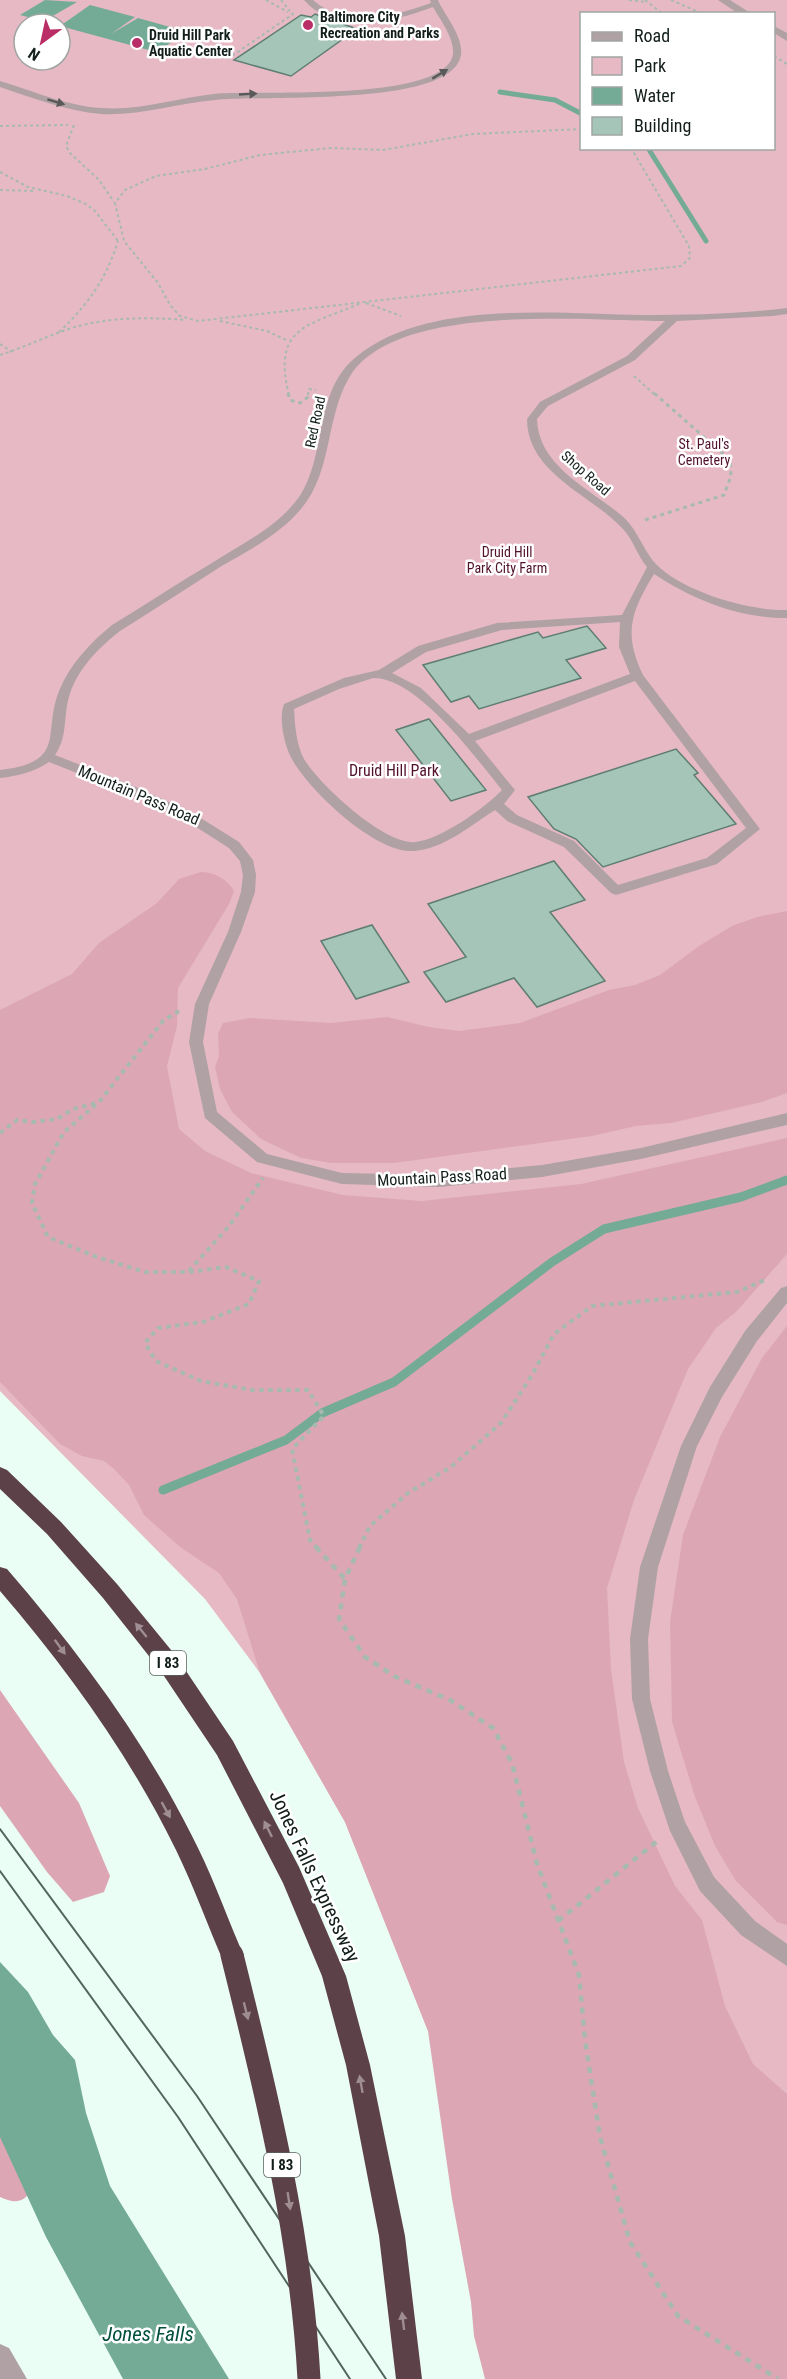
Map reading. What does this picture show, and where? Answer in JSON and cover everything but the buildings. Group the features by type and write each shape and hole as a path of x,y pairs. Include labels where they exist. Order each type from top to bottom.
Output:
{"highway":[{"name":"Jones Falls Expressway","path":"0,1476 54,1528 110,1591 168,1663 225,1748 291,1875 334,1976 358,2065 392,2236 409,2379"},
{"name":"I 83","path":"0,1576 51,1635 105,1709 147,1776 184,1843 232,1955 274,2124 287,2190 301,2277 309,2379"}],"street":[{"path":"723,0 744,12"},
{"path":"0,2357 14,2379"}],"lane":[{"path":"0,84 71,107 115,112 226,96 358,92 400,88 430,79 449,68 454,62 457,54 454,38 435,2 394,18 365,20 328,14 308,0"},
{"name":"Red Road","path":"48,757 58,739 62,701 65,694 86,655 98,642 116,628 262,537 286,520 299,506 316,477 323,458 333,403 347,372 357,360 376,347 398,336 437,324 479,318 716,318 787,311"},
{"name":"Shop Road","path":"652,568 627,525 553,464 535,442 532,419 544,404 621,364 645,347 674,318"},
{"path":"496,804 512,818 568,844 616,890 712,861 754,829 637,676 627,655 623,634 639,589 652,568 706,596 732,606 764,614 787,614"},
{"path":"382,674 405,684 436,705 509,790 496,804 441,837 412,848 381,837 343,810 298,760 290,731 288,707 350,681 382,674 422,649 501,626 629,618"},
{"path":"466,740 637,676"},
{"path":"0,774 12,773 33,766 48,757"},
{"name":"Mountain Pass Road","path":"48,757 198,819 227,838 246,860 250,878 245,910 202,1004 196,1045 198,1089 212,1119 240,1147 273,1164 329,1178 392,1183 497,1176 613,1160 787,1119"},
{"path":"787,1292 751,1335 716,1392 689,1446 649,1567 639,1639 642,1699 659,1772 677,1826 707,1884 748,1928 787,1956"}],"path":[{"path":"266,0 276,7 291,11"},
{"path":"204,51 229,58 293,14 279,0"},
{"path":"629,0 649,2"},
{"path":"645,0 661,12"},
{"path":"671,0 698,12"},
{"path":"0,126 74,125 67,139 66,146 70,153 99,180 115,203 124,241 158,283 174,311 190,320"},
{"path":"115,203 126,190 156,176 205,169 261,155 314,149 383,150 473,134 580,130"},
{"path":"216,321 288,310 656,271 688,263 692,254 689,246 632,150"},
{"path":"0,172 40,191"},
{"path":"0,190 40,191 68,196 95,211 118,241"},
{"path":"118,241 124,241"},
{"path":"57,333 71,322 93,297 114,256 118,241"},
{"path":"338,392 309,389 304,400 294,402 290,400 283,372 288,341 300,329 363,303 389,312"},
{"path":"0,355 57,333 88,324 130,317 216,321 267,331 288,341"},
{"path":"0,344 12,352"},
{"path":"621,364 730,460 731,476 724,495 627,525"},
{"path":"202,1004 183,1008 163,1021 99,1102 64,1132 35,1184 32,1203 48,1237 97,1257 146,1272 189,1272 226,1267 259,1281 249,1305 203,1322 158,1328 145,1343 156,1361 201,1381 252,1390 308,1390 324,1416 292,1449 296,1470 310,1540 345,1579"},
{"path":"0,1133 17,1120 34,1122 57,1119 73,1109 99,1102"},
{"path":"189,1272 229,1226 273,1164"},
{"path":"777,1275 737,1292 592,1306 554,1334 532,1375 501,1423 451,1467 408,1493 370,1526 345,1579 339,1619 365,1657 396,1677 450,1700 493,1728 512,1762 537,1863 579,1975 585,2040 600,2137 630,2242 678,2316 778,2379"},
{"path":"558,1921 677,1826"}],"green space":[{"name":"Druid Hill Park","path":"0,0 787,0 787,2379 428,2031 345,1822 260,1673 205,1599 0,1391"}],"shaded area":[{"path":"201,872 220,877 234,891 229,904 178,988 177,1026 167,1066 179,1129 205,1151 251,1173 343,1195 422,1201 581,1184 787,1138 787,1254 736,1312 716,1328 688,1369 634,1500 607,1588 611,1669 624,1762 638,1808 675,1886 702,1920 725,2006 753,2064 787,2094 787,2379 485,2379 474,2336 471,2302 452,2199 428,2031 345,1822 260,1673 237,1599 219,1573 180,1547 144,1515 129,1485 114,1469 104,1461 82,1456 60,1444 0,1382 0,1010 72,974 99,943 157,903 179,879"},
{"path":"787,911 787,1093 762,1102 671,1123 636,1126 592,1136 394,1163 331,1163 301,1158 261,1139 232,1112 220,1089 215,1067 219,1056 218,1034 223,1023 250,1018 331,1023 387,1017 459,1031 520,1023 609,990 635,985 660,975 699,946 732,926 757,917"},
{"path":"787,1326 787,1925 777,1922 736,1881 715,1846 695,1797 672,1722 670,1622 683,1535 720,1437 762,1358"},
{"path":"0,1690 79,1803 110,1876 104,1892 73,1902 47,1872 0,1806"},
{"path":"0,2121 31,2190 22,2200 0,2197"}],"water":[{"path":"45,0 77,2 60,12 25,12"},
{"path":"90,5 135,17 111,34 138,18 188,32 156,52 72,29 72,18"},
{"name":"Jones Falls","path":"0,1962 28,1992 53,2035 75,2060 86,2113 110,2186 229,2379 123,2379 46,2237 0,2137"}],"waterway":[{"path":"500,92 555,100 580,113"},
{"path":"649,150 706,241"},
{"path":"163,1490 286,1440 322,1413 394,1382 552,1262 604,1229 741,1197 787,1180"}],"tram line":[{"path":"0,1829 197,2096 386,2379"},
{"path":"0,1871 178,2117 350,2379"}],"place":[{"name":"Baltimore City Recreation and Parks","path":"308,25"},
{"name":"Druid Hill Park Aquatic Center","path":"137,43"}],"park label":[{"name":"St. Paul's Cemetery","path":"704,452"},
{"name":"Druid Hill Park City Farm","path":"507,560"}]}
